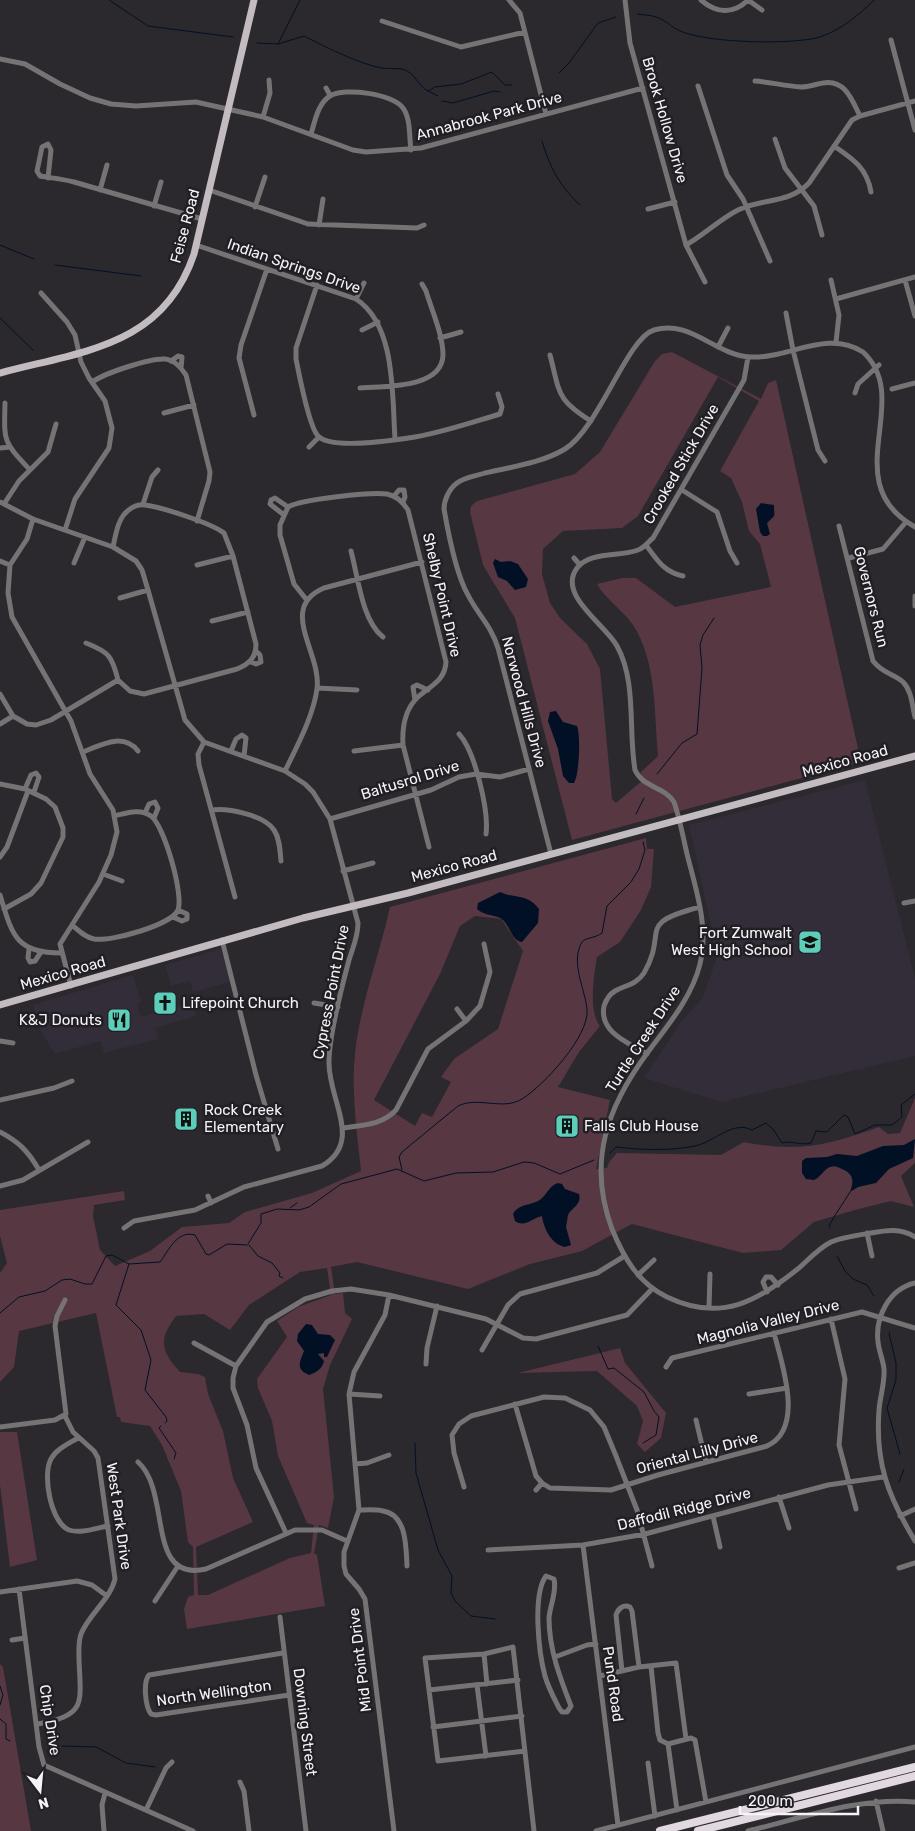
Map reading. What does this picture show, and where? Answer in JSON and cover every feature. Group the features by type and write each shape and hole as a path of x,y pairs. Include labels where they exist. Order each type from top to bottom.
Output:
{"highway":[{"path":"660,1831 915,1766"},
{"path":"698,1831 915,1776"}],"main road":[{"name":"Feise Road","path":"0,373 119,340 136,332 154,319 171,301 182,283 196,245 254,0"},
{"name":"Mexico Road","path":"0,1005 71,986 222,940 352,905 408,893 915,756"}],"street":[{"path":"509,0 520,13 546,114"},
{"name":"Brook Hollow Drive","path":"625,0 630,43 686,245 705,282"},
{"path":"701,0 715,10 733,10 748,0 762,10"},
{"path":"382,21 461,47 525,32"},
{"path":"891,40 915,130"},
{"name":"Annabrook Park Drive","path":"0,59 24,64 90,98 111,104 136,106 196,102 263,117 352,150 366,152 411,150 642,88"},
{"path":"263,117 270,93 269,80"},
{"path":"755,82 775,82 801,87 824,82 836,84 846,90 851,96 860,116"},
{"path":"698,86 727,175 746,207 770,261"},
{"path":"326,88 330,95"},
{"path":"311,134 319,108 330,95 348,92 394,99 402,105 408,117 411,150"},
{"path":"686,245 733,213 746,207 784,199 802,190 810,183 848,125 860,116 915,101"},
{"path":"775,139 785,168 814,206 822,235"},
{"path":"48,178 51,150 48,144 42,147 37,171 40,176 48,178 63,179 202,219"},
{"path":"834,146 860,165 866,174 871,192"},
{"path":"100,190 107,165"},
{"path":"255,207 265,177"},
{"path":"154,206 161,182"},
{"path":"209,190 255,207 319,225 416,228 424,225"},
{"path":"319,225 323,199"},
{"path":"648,209 674,202"},
{"name":"Indian Springs Drive","path":"196,245 356,299 368,307 378,322 387,352 395,439"},
{"path":"254,415 239,358 241,345 266,269"},
{"path":"836,299 915,278"},
{"path":"831,280 839,314 836,342 857,349 879,365 883,371"},
{"path":"905,280 915,316"},
{"path":"356,299 364,283"},
{"path":"360,388 415,382 434,374 442,359 440,338 426,291 422,284"},
{"path":"318,286 296,348 296,359 313,427 319,437 339,444 416,437 500,414 502,408 498,394"},
{"path":"41,292 67,322 75,335 81,362 105,401 110,416 111,438 103,460 75,499 65,530"},
{"path":"786,312 793,350 818,450 824,460"},
{"path":"362,330 378,322"},
{"name":"Norwood Hills Drive","path":"551,854 498,648 492,629 465,590 444,503 452,489 462,480 548,457 565,449 578,438 591,421 639,342 650,332 676,328 734,354 748,357 768,356 836,342"},
{"path":"718,347 728,328"},
{"path":"440,338 461,332"},
{"path":"550,355 562,399 570,408 591,421"},
{"path":"171,361 178,356 182,358 181,368"},
{"name":"Crooked Stick Drive","path":"580,565 592,558 638,550 653,538 744,380 748,357"},
{"path":"92,382 103,374 154,360 164,359 171,361 181,368 186,376 210,472 210,481 197,521"},
{"path":"855,393 858,384 879,365"},
{"path":"890,383 894,398"},
{"path":"892,390 915,383"},
{"path":"5,403 2,438 30,470"},
{"path":"164,413 194,405"},
{"path":"56,424 48,452 14,487 2,503 33,519 112,546 136,561 148,590 184,720 204,742 285,771 309,788 330,819"},
{"path":"309,447 319,437"},
{"path":"0,448 10,447"},
{"path":"885,452 882,470 884,490 892,506 906,522 915,527"},
{"path":"143,504 152,477 158,470"},
{"name":"Shelby Point Drive","path":"284,515 270,504 271,500 277,498 288,507 306,500 385,494 394,496 399,490 404,490 406,497 403,502 408,510 422,562 446,662 442,678 415,700 403,726 403,745 430,847"},
{"path":"682,490 717,512 730,551 737,563"},
{"path":"394,496 403,502"},
{"path":"86,643 108,654 114,665 118,680 136,693 144,694 237,669 251,662 256,651 256,644 233,556 224,533 197,521 143,504 132,507 120,521 112,546"},
{"path":"288,507 280,525 283,544 294,584 306,599"},
{"path":"33,519 27,539 10,565 8,593 12,617 66,711 90,774 108,800 114,816 116,838 103,874 90,899 62,938 61,953 71,986"},
{"path":"849,558 883,549 906,522"},
{"name":"Governors Run","path":"839,526 849,558 874,661 883,672 903,682 913,699 915,717"},
{"path":"74,563 85,537"},
{"path":"646,545 663,568 672,574 683,576"},
{"path":"350,551 368,620 374,630 383,638"},
{"path":"196,565 233,556"},
{"path":"574,558 580,565 572,579 576,599 611,635 624,664 636,770 641,780 671,797 679,820"},
{"path":"0,561 10,565"},
{"path":"285,771 317,688 316,672 302,618 306,599 313,592 324,588 422,562"},
{"path":"120,598 148,590"},
{"path":"915,596 915,606"},
{"path":"212,621 248,612"},
{"path":"251,662 256,664 260,662 260,655 256,651"},
{"path":"0,694 13,716 27,724 36,725 66,711 118,680"},
{"name":"Shelby Point Drive","path":"415,700 413,686 417,684 428,690"},
{"path":"317,688 356,690"},
{"path":"0,724 13,716"},
{"path":"459,734 467,742 476,774 487,822 486,834"},
{"path":"231,751 236,739 242,735 246,738 244,756"},
{"path":"83,752 116,741 129,742 138,751"},
{"path":"204,742 198,754 199,765 235,897"},
{"path":"354,750 403,745"},
{"name":"Baltusrol Drive","path":"330,819 415,793 431,790 459,777 476,774 500,776 529,769"},
{"path":"0,784 29,791 55,807 61,818 63,837 41,883 30,894 4,909"},
{"path":"0,857 7,847 29,791"},
{"path":"145,813 149,804 155,802 158,808 154,818"},
{"path":"212,810 224,808 265,822 275,831 282,861"},
{"path":"72,925 88,937 106,940 164,924 178,910 179,892 161,827 154,818 145,813 137,812 114,816"},
{"name":"Cypress Point Drive","path":"124,1228 134,1221 195,1210 244,1187 322,1166 332,1160 340,1150 343,1128 333,1092 329,1064 338,1008 357,936 358,923 330,819"},
{"name":"Turtle Creek Drive","path":"679,820 700,907 704,936 698,970 682,1004 622,1090 614,1106 601,1162 603,1200 624,1257 652,1289 674,1300 709,1308 743,1304 766,1292 778,1285 831,1242 867,1233 896,1230 915,1237"},
{"path":"343,871 374,862"},
{"path":"103,874 122,881"},
{"path":"0,895 14,934 30,949 41,952 61,953"},
{"path":"904,903 915,901"},
{"path":"647,1054 611,1032 604,1017 605,1002 613,992 633,984 642,975 652,952 654,934 662,920 672,914 700,907"},
{"path":"173,917 182,921 187,919 187,914 178,910"},
{"path":"222,940 252,1062 278,1149"},
{"path":"343,1128 381,1122 389,1117 396,1110 428,1049 466,1021 480,1006 489,978 489,966 484,944"},
{"path":"30,949 28,958 30,962 35,961 41,952"},
{"path":"314,1003 338,1008"},
{"path":"457,1009 466,1021"},
{"path":"0,1041 13,1043"},
{"path":"0,1100 54,1088 72,1081"},
{"path":"0,1132 15,1139 26,1148 40,1170"},
{"path":"0,1186 23,1180 88,1142"},
{"path":"208,1196 211,1203"},
{"path":"867,1233 872,1256"},
{"path":"482,1350 508,1305 520,1294 597,1273 624,1257"},
{"path":"638,1275 654,1260"},
{"path":"709,1308 710,1274"},
{"path":"766,1292 763,1282 766,1277 771,1277 778,1285"},
{"path":"915,1282 895,1293 880,1316 878,1344 884,1371 878,1440 883,1477 900,1516 915,1540"},
{"path":"286,1533 256,1468 248,1430 233,1388 236,1366 267,1322 305,1299 345,1289 389,1295 437,1306 498,1324 523,1338 536,1339 627,1315 652,1289"},
{"name":"Mid Point Drive","path":"389,1295 385,1315 354,1372 349,1394 359,1510 355,1527 347,1541 344,1552 344,1566 346,1574 360,1589 365,1599 394,1831"},
{"path":"0,1427 55,1420 65,1416 67,1409 55,1326 56,1316 65,1300"},
{"path":"426,1364 427,1348 437,1306"},
{"name":"Magnolia Valley Drive","path":"666,1367 672,1358 862,1312 915,1328"},
{"path":"831,1320 844,1368 845,1387 840,1445 856,1509"},
{"name":"Oriental Lilly Drive","path":"542,1483 550,1488 594,1491 615,1489 776,1442 786,1429 788,1402 787,1388 774,1333"},
{"path":"194,1344 236,1366"},
{"path":"750,1394 787,1388"},
{"path":"349,1394 380,1396"},
{"path":"464,1486 452,1435 459,1424 471,1416 515,1404 544,1397 565,1398 590,1410 604,1427 644,1534 652,1566"},
{"path":"515,1404 536,1476 542,1483 536,1490"},
{"name":"West Park Drive","path":"65,1416 78,1438 91,1447 98,1458 115,1579 107,1596 80,1636 81,1695 75,1710"},
{"path":"696,1420 706,1462"},
{"path":"78,1438 55,1453 47,1470 54,1513 59,1527 76,1531 108,1526"},
{"path":"355,1464 368,1464 389,1456"},
{"path":"138,1462 146,1469 154,1487 166,1551 178,1566 188,1570 206,1569 286,1533 304,1528 316,1529 347,1541"},
{"name":"Daffodil Ridge Drive","path":"488,1550 583,1545 644,1534 779,1497 850,1481 883,1477"},
{"path":"779,1497 789,1528"},
{"path":"900,1516 915,1509"},
{"path":"359,1510 383,1510 398,1519 403,1530 407,1566"},
{"path":"712,1516 720,1547"},
{"name":"Pund Road","path":"583,1545 618,1825"},
{"path":"899,1568 915,1563"},
{"path":"155,1600 178,1566"},
{"path":"546,1576 554,1579 555,1585 549,1618 555,1657 560,1682 571,1706 567,1712 562,1712 559,1708 543,1668 538,1616 542,1581 546,1576"},
{"path":"0,1592 77,1582 92,1585 107,1596"},
{"name":"Chip Drive","path":"19,1590 38,1724 40,1752 44,1765 192,1831"},
{"path":"622,1671 616,1615 618,1609 628,1606 632,1611 639,1667"},
{"name":"Downing Street","path":"280,1617 306,1831"},
{"path":"12,1640 25,1638"},
{"path":"555,1657 596,1644"},
{"path":"525,1751 438,1761 425,1658 484,1654 513,1646 518,1680 534,1831"},
{"name":"North Wellington","path":"283,1653 147,1676 147,1706 151,1714 156,1715 289,1695"},
{"path":"484,1654 487,1684"},
{"path":"600,1676 639,1667 676,1663 689,1738"},
{"path":"651,1666 658,1733 662,1742 668,1744 689,1738 695,1740 706,1802"},
{"path":"429,1690 518,1680"},
{"path":"477,1685 486,1756"},
{"path":"38,1724 61,1720 75,1710 80,1715"},
{"path":"433,1727 522,1716"},
{"path":"668,1744 677,1810"},
{"path":"596,1831 915,1747"},
{"path":"146,1810 166,1768 172,1762"},
{"path":"648,1763 655,1816"},
{"path":"240,1782 244,1791 249,1831"},
{"path":"104,1831 102,1805 105,1793"},
{"path":"876,1801 883,1831"},
{"path":"748,1831 876,1801 915,1802"}],"shaded area":[{"path":"672,352 761,399 768,383 776,380 861,762 572,840 515,618 483,565 470,512 471,506 477,501 575,474 600,452 655,361 662,354","holes":["718,377 759,401 720,471 731,478 742,502 749,531 760,544 771,587 675,607 636,578 622,578 597,584 629,620 641,639 650,671 655,705 658,756 640,773 644,779 616,803 612,799 600,669 587,644 560,618 550,603 542,574 543,549 563,531 622,528 638,516"]},
{"name":"Fort Zumwalt West High School","path":"865,780 915,978 915,1056 721,1102 644,1078 681,1022 703,997 716,960 711,924 689,825"},
{"path":"646,838 647,849 654,849 651,887 641,910 620,942 597,957 593,983 593,1002 596,1019 600,1026 579,1052 558,1087 610,1100 596,1169 607,1168 609,1162 617,1153 721,1155 744,1142 781,1147 797,1147 829,1143 879,1127 888,1134 900,1133 915,1098 915,1163 901,1176 914,1207 891,1201 855,1210 814,1222 781,1250 743,1253 632,1224 582,1251 530,1264 468,1289 357,1262 331,1267 335,1294 343,1293 345,1313 352,1319 330,1365 323,1389 334,1497 328,1528 319,1525 314,1553 317,1555 325,1606 187,1629 184,1609 188,1597 194,1595 193,1547 188,1542 181,1491 162,1445 150,1426 121,1422 120,1417 117,1417 96,1313 19,1331 14,1367 0,1382 0,1273 7,1263 0,1236 0,1210 124,1191 125,1200 94,1205 93,1216 100,1250 115,1266 150,1251 182,1227 229,1223 245,1212 312,1193 361,1171 354,1097 355,1053 366,997 390,907","holes":["475,916 501,919 523,951 498,1029 454,1059 441,1077 451,1082 432,1117 422,1113 415,1126 374,1100 440,974 460,926","327,1268 331,1295 298,1307 277,1321 287,1337 257,1379 258,1388 272,1421 278,1456 307,1523 314,1525 311,1553 290,1558 208,1595 198,1595 196,1547 253,1522 233,1478 223,1431 208,1394 205,1377 198,1374 180,1372 166,1351 164,1345 166,1332 176,1316 204,1314 230,1330 249,1305 300,1272"]},
{"path":"221,949 230,982 193,992 190,981 171,986 165,965"},
{"path":"133,975 141,1002 137,1004 141,1017 192,1003 196,1016 155,1028 158,1039 104,1053 100,1041 55,1054 41,1032 33,1005"},
{"path":"620,1348 625,1363 666,1413 661,1438 645,1452 637,1444 643,1421 637,1406 597,1371 518,1373"},
{"path":"0,1432 17,1432 37,1560 10,1567 0,1485"},
{"path":"0,1664 3,1667 31,1831 0,1831"}],"water":[{"path":"761,503 774,505 774,516 767,523 770,534 767,536 763,536 760,532 756,509"},
{"path":"495,559 501,562 510,561 518,564 528,579 526,587 515,590 507,581 498,577 493,563"},
{"path":"556,711 563,722 577,726 579,756 574,783 569,783 563,776 558,749 548,721 550,712"},
{"path":"500,892 525,898 539,909 538,923 522,942 515,939 503,920 477,909 478,903"},
{"path":"915,1139 913,1158 889,1169 876,1183 858,1187 850,1192 852,1178 849,1173 838,1167 828,1168 814,1180 806,1179 802,1173 802,1161 806,1158 827,1157 837,1154 857,1156 883,1146 904,1145"},
{"path":"558,1183 562,1184 565,1189 579,1194 580,1198 568,1215 566,1227 571,1245 565,1247 556,1243 549,1235 544,1226 542,1216 528,1222 519,1223 515,1221 513,1214 522,1206 541,1199"},
{"path":"306,1324 312,1325 318,1334 330,1335 335,1340 327,1357 324,1357 324,1353 318,1354 324,1361 323,1364 319,1370 309,1375 300,1367 304,1351 297,1341 298,1334"}],"waterway":[{"path":"109,0 148,26 233,37"},
{"path":"278,44 300,0"},
{"path":"637,14 656,17 679,31 712,39 752,42 791,41 820,37 835,30 856,16 874,0"},
{"path":"559,73 569,63 598,23 616,17"},
{"path":"257,43 278,44 304,36 364,63 382,68 402,69 410,73 428,91 435,87 461,84 492,72 505,85 512,85"},
{"path":"428,91 438,96"},
{"path":"442,101 453,103 494,91 500,92"},
{"path":"542,141 556,176 580,205"},
{"path":"0,245 34,259"},
{"path":"55,265 141,276"},
{"path":"0,318 33,350"},
{"path":"657,774 682,743 697,734 702,668 700,645 703,635 714,618"},
{"path":"636,814 644,798"},
{"path":"402,1170 399,1157 402,1152 458,1106 474,1102 507,1104 522,1099 531,1093 564,1059 581,1033 586,1020 586,1001 579,976 577,958 579,950 583,941 602,933 607,906 631,882 639,869 645,850 643,842"},
{"path":"610,1153 616,1147 656,1150 695,1146 731,1130 738,1128 752,1130 766,1123 773,1129 782,1143 811,1143 816,1131 827,1132 844,1115 848,1117 855,1134 875,1125 892,1125 902,1117 901,1105 915,1094"},
{"path":"248,1244 261,1223 261,1214 277,1209 299,1210 309,1207 341,1184 397,1169 424,1181 456,1173 493,1172 524,1162 534,1163 560,1174 594,1160"},
{"path":"830,1228 831,1222 850,1192"},
{"path":"290,1208 297,1203"},
{"path":"0,1313 19,1297 45,1291 62,1280 70,1279 85,1284 92,1284 106,1256 112,1255 129,1264 160,1262 178,1238 189,1234 195,1235 206,1254 209,1255 227,1244 247,1245"},
{"path":"249,1245 258,1256 272,1263 280,1273 279,1276 283,1278"},
{"path":"837,1256 845,1271 853,1279 867,1285 874,1296"},
{"path":"129,1264 116,1305 141,1330 151,1360 145,1390 166,1417 167,1421 165,1423"},
{"path":"889,1333 896,1363 896,1380 887,1408 900,1454"},
{"path":"598,1346 608,1369 614,1368 644,1392 659,1417 656,1435 643,1443"},
{"path":"161,1426 159,1428 176,1453 174,1459"},
{"path":"415,1443 416,1473 438,1550 452,1576 451,1593 455,1601 471,1616 495,1619"},
{"path":"899,1482 904,1469"},
{"path":"0,1686 3,1695 0,1705"},
{"path":"0,1719 6,1724 6,1739 10,1741"},
{"path":"62,1746 96,1747 126,1763 155,1767"}],"place":[{"name":"Fort Zumwalt West High School","path":"810,942"},
{"name":"Lifepoint Church","path":"165,1003"},
{"name":"K&J Donuts","path":"119,1020"},
{"name":"Rock Creek Elementary","path":"186,1119"},
{"name":"Falls Club House","path":"567,1126"}]}
